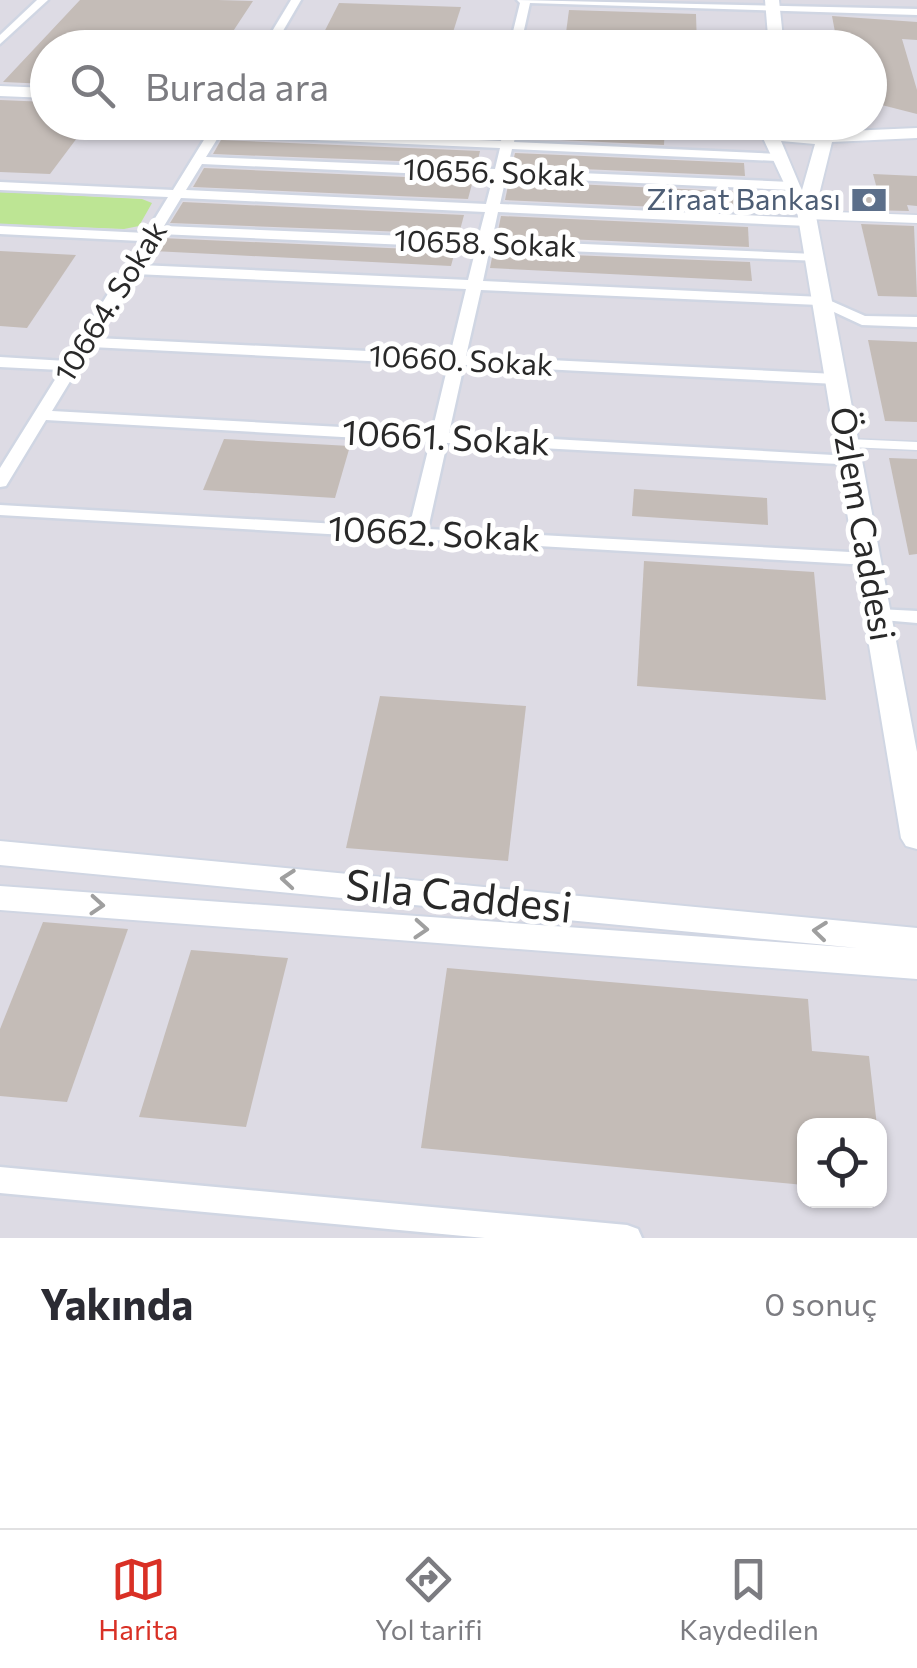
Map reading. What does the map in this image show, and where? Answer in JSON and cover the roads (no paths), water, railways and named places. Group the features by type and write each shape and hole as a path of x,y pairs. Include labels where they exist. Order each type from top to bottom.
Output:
{"street":[{"path":"0,41 43,0"},
{"path":"278,30 296,0"},
{"path":"518,30 524,0 772,4 917,12"},
{"path":"772,4 775,30"},
{"path":"0,91 30,92"},
{"path":"887,125 917,130"},
{"path":"887,132 917,130"},
{"name":"10664. Sokak","path":"0,482 7,460 41,415 210,140"},
{"path":"426,140 778,157"},
{"path":"417,534 507,140"},
{"name":"Özlem Caddesi","path":"770,140 807,216 917,838"},
{"name":"Özlem Caddesi","path":"807,216 824,140"},
{"name":"10656. Sokak","path":"198,160 791,186"},
{"path":"0,186 492,208 807,216"},
{"name":"10658. Sokak","path":"0,230 815,258"},
{"path":"131,270 822,301 862,320 917,322"},
{"name":"10660. Sokak","path":"86,342 836,380"},
{"path":"0,362 72,366"},
{"name":"10661. Sokak","path":"41,415 439,438 849,452"},
{"name":"10662. Sokak","path":"0,510 868,559"},
{"path":"878,616 917,617"},
{"name":"Sıla Caddesi","path":"0,852 917,941"},
{"path":"0,898 917,966"},
{"path":"0,1180 502,1232 627,1238"}],"lane":[{"path":"807,216 917,219"},
{"path":"849,452 917,446"}],"place":[{"name":"Ziraat Bankası","path":"869,200"}]}
